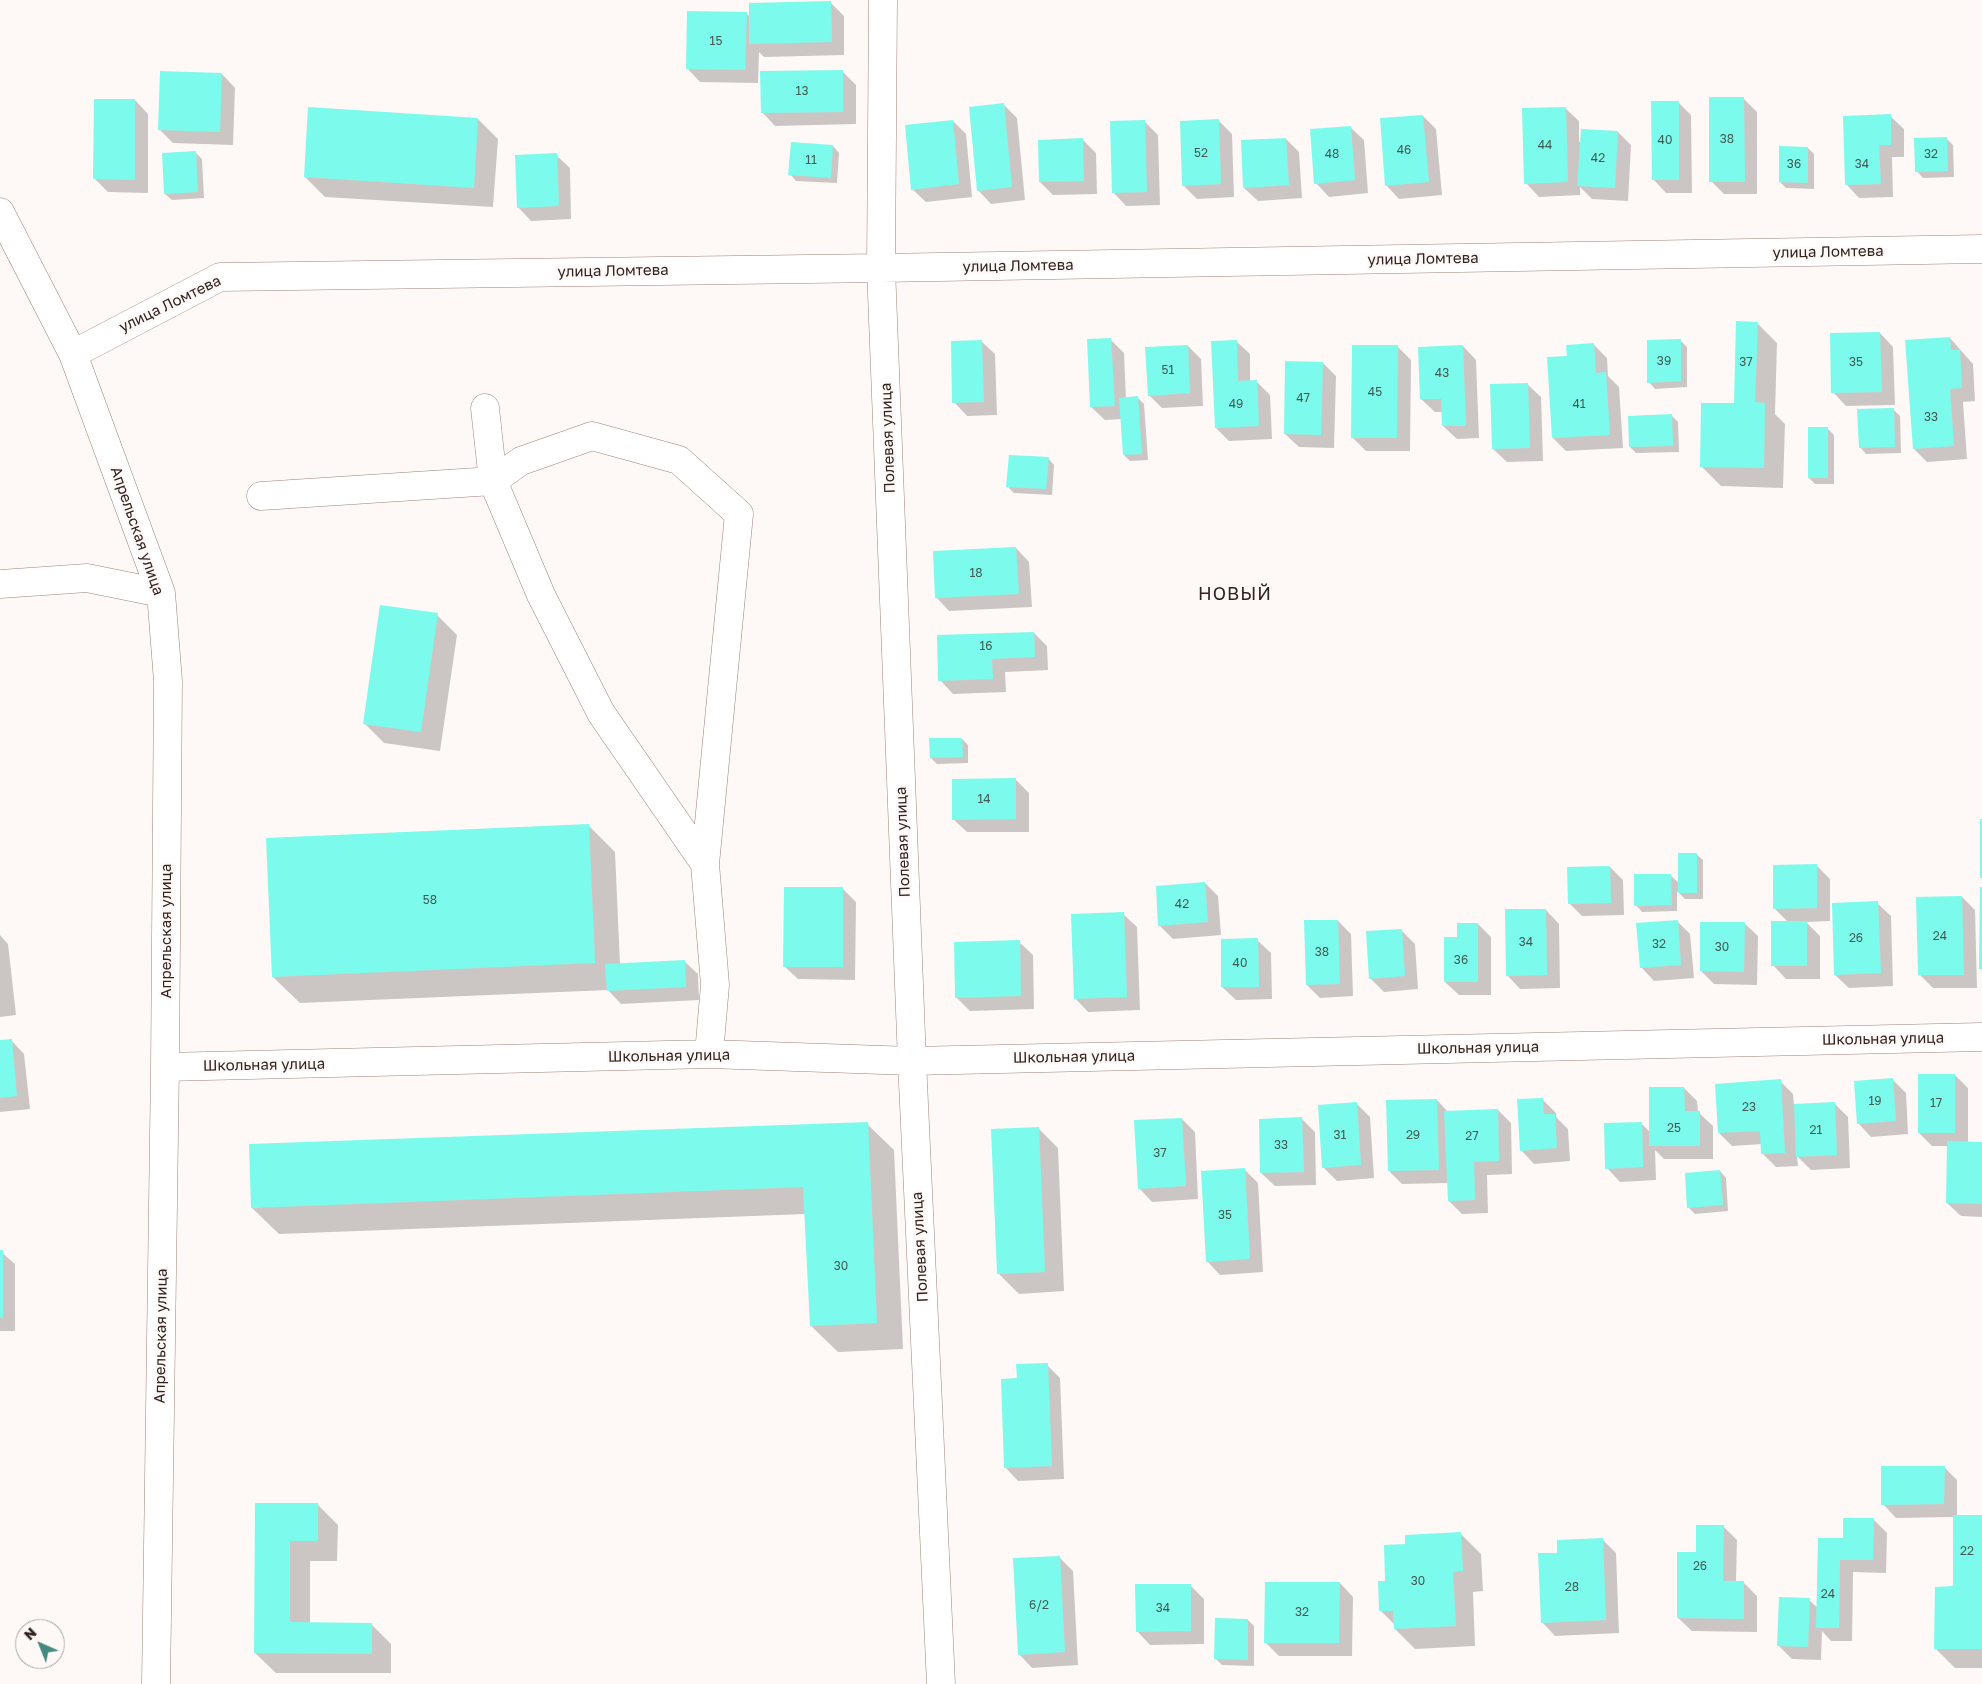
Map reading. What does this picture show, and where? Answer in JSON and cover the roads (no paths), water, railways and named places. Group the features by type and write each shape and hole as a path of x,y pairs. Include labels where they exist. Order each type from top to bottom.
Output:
{"street":[{"name":"Полевая улица","path":"883,0 881,268 912,1061 941,1684"},
{"name":"Апрельская улица","path":"0,212 73,354 161,593 168,681 165,1067 156,1684"},
{"name":"улица Ломтева","path":"73,354 220,276 881,268 1982,249"},
{"path":"485,408 492,481 542,594 601,713 705,864"},
{"path":"261,496 492,481 521,461 592,436 679,460 740,514 705,864 715,985 709,1054"},
{"path":"0,584 87,578 161,593"},
{"name":"Школьная улица","path":"165,1067 709,1054 912,1061 1982,1037"}],"district":[{"name":"НОВЫЙ","path":"1235,594"}]}
